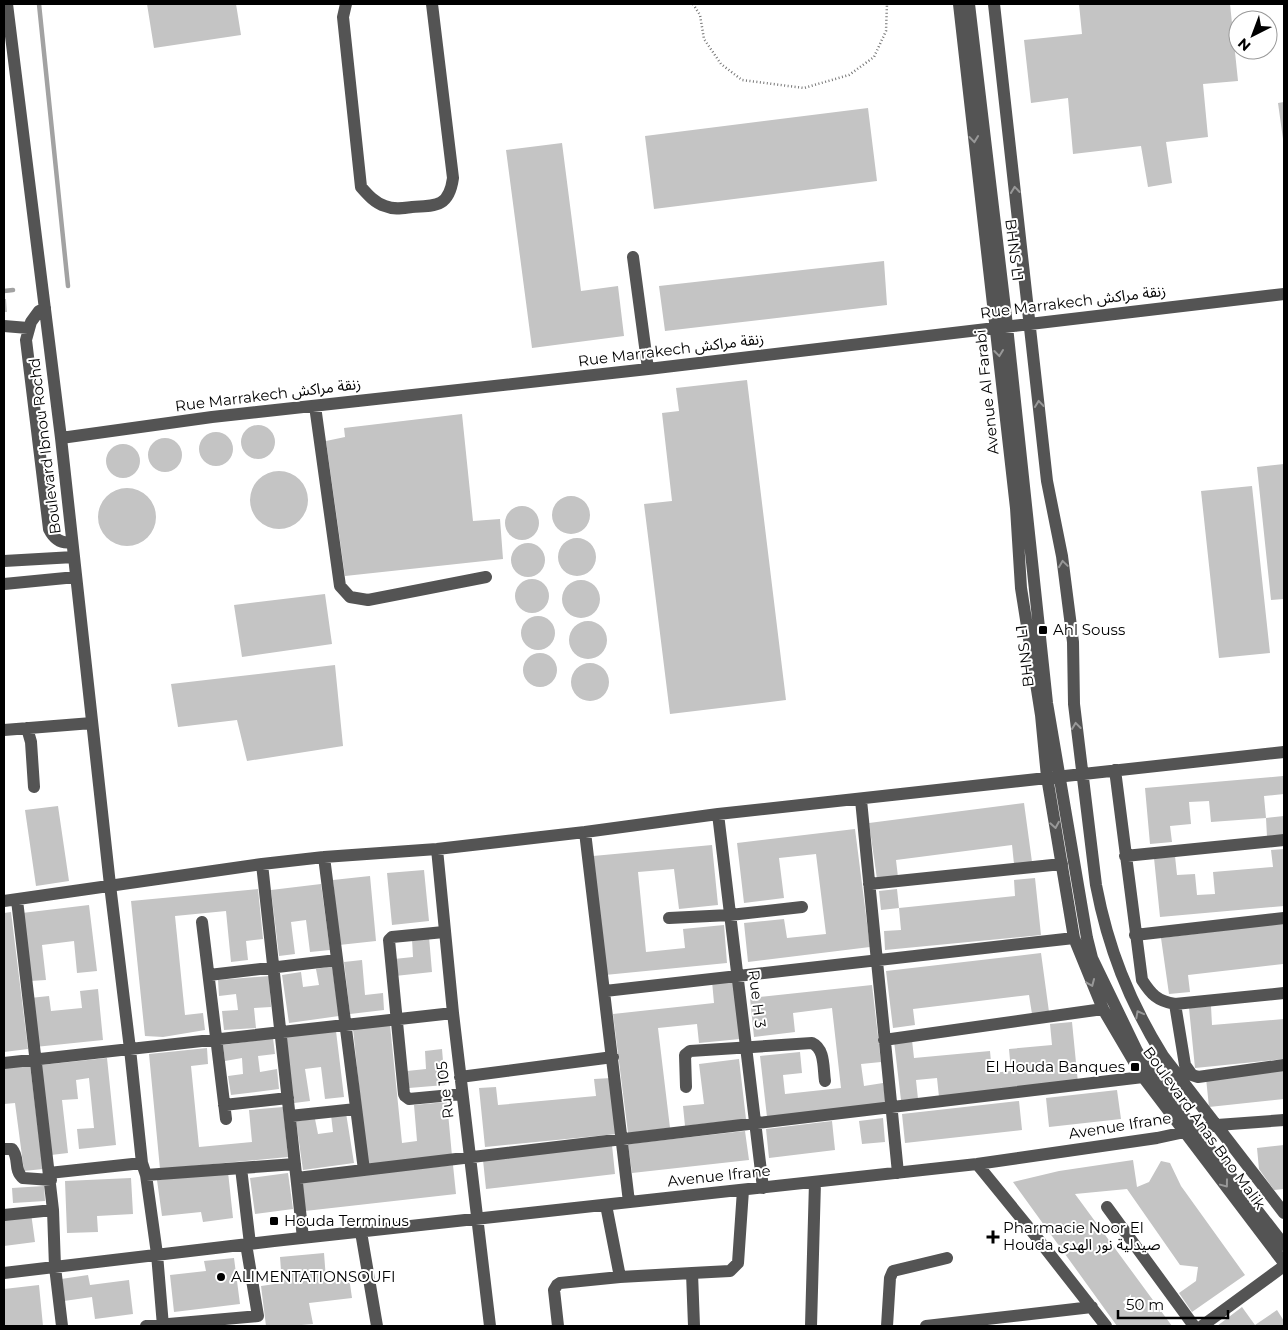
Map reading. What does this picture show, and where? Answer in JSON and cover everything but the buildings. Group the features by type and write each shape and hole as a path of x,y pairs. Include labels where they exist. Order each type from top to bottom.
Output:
{"street":[{"name":"Boulevard Ibnou Rochd","path":"7,4 7,22 61,438 110,885 156,1254 163,1325"},
{"path":"346,4 343,17 361,187 371,199 392,209 435,206 444,200 451,190 453,178 432,4"},
{"name":"Avenue Al Farabi","path":"959,4 1004,326 1021,588 1041,715 1057,776"},
{"name":"BHNS L1","path":"968,4 1004,326"},
{"name":"BHNS L1","path":"973,4 1004,326"},
{"path":"994,4 1047,481 1062,556 1073,642 1074,704 1082,774"},
{"path":"633,257 648,369"},
{"name":"Rue Marrakech زنقة مراكش","path":"61,438 212,417 648,369 1284,294"},
{"path":"45,308 34,316 28,328 26,340 34,414 49,529 58,540 72,542"},
{"path":"4,326 28,328"},
{"path":"315,406 340,586 350,597 368,600 486,577"},
{"path":"34,414 57,410"},
{"path":"4,561 74,558"},
{"path":"4,584 76,577"},
{"path":"4,730 92,723"},
{"path":"27,728 34,786"},
{"path":"4,901 262,864 585,832 718,814 860,800 1057,776 1284,752"},
{"path":"1115,770 1142,980 1150,992 1163,1002 1175,1004 1284,992"},
{"name":"Boulevard Anas Bno Malik","path":"1082,774 1096,885 1105,928 1116,962 1133,1002 1163,1056 1217,1126 1280,1201 1284,1213"},
{"path":"1057,776 1095,956 1122,1014 1151,1065 1194,1130 1284,1245"},
{"name":"Boulevard Anas Bno Malik","path":"1057,776 1062,864 1074,938 1103,1009 1143,1077 1194,1130 1284,1264"},
{"path":"860,800 898,1173"},
{"name":"Rue H 3","path":"718,814 763,1188"},
{"path":"585,832 630,1202"},
{"path":"1125,856 1284,840"},
{"name":"Rue 105","path":"437,848 452,1013 490,1326"},
{"path":"324,857 364,1170"},
{"path":"262,864 304,1238"},
{"path":"869,884 1062,864"},
{"path":"17,900 50,1176 55,1267 62,1326"},
{"path":"669,918 730,915 802,907"},
{"path":"1135,935 1284,918"},
{"path":"202,922 226,1119"},
{"path":"444,932 392,937 390,939 405,1096 409,1099 462,1094"},
{"path":"605,991 1074,938"},
{"path":"209,975 337,960"},
{"path":"1175,1004 1184,1066 1192,1075 1198,1077 1284,1065"},
{"path":"884,1040 1103,1009"},
{"path":"4,1063 36,1061 452,1013"},
{"path":"686,1087 685,1055 690,1051 812,1043 821,1050 825,1080"},
{"path":"460,1077 613,1057"},
{"path":"297,1178 1143,1077"},
{"path":"224,1105 288,1098"},
{"path":"290,1116 356,1109"},
{"name":"Avenue Ifrane","path":"4,1272 976,1164 1148,1139 1217,1126 1284,1120"},
{"path":"1194,1130 1284,1240"},
{"path":"4,1149 12,1149 15,1153 18,1172 23,1178 144,1169 241,1168 295,1164"},
{"path":"976,1164 1106,1326"},
{"path":"146,1326 259,1321 248,1244 241,1168"},
{"path":"811,1326 815,1182"},
{"path":"558,1326 554,1290 560,1283 620,1277 730,1271 738,1263 742,1190"},
{"path":"606,1204 620,1277"},
{"path":"1107,1207 1194,1326"},
{"path":"4,1215 53,1210"},
{"path":"361,1232 377,1326"},
{"path":"886,1326 890,1278 894,1271 947,1258"},
{"path":"1202,1326 1284,1264"},
{"path":"692,1273 694,1326"},
{"path":"926,1326 1092,1307"}],"path":[{"path":"692,4 700,16 704,39 721,64 742,80 804,88 849,75 874,57 886,31 887,4"}],"waterway":[{"path":"39,4 68,286"},
{"path":"4,291 13,290"}],"place":[{"name":"Ahl Souss","path":"1043,630"},
{"name":"El Houda Banques","path":"1135,1067"},
{"name":"Houda Terminus","path":"274,1221"},
{"name":"Pharmacie Noor El Houda صيدلية نور الهدى","path":"993,1237"},
{"name":"ALIMENTATIONSOUFI","path":"221,1277"}]}
